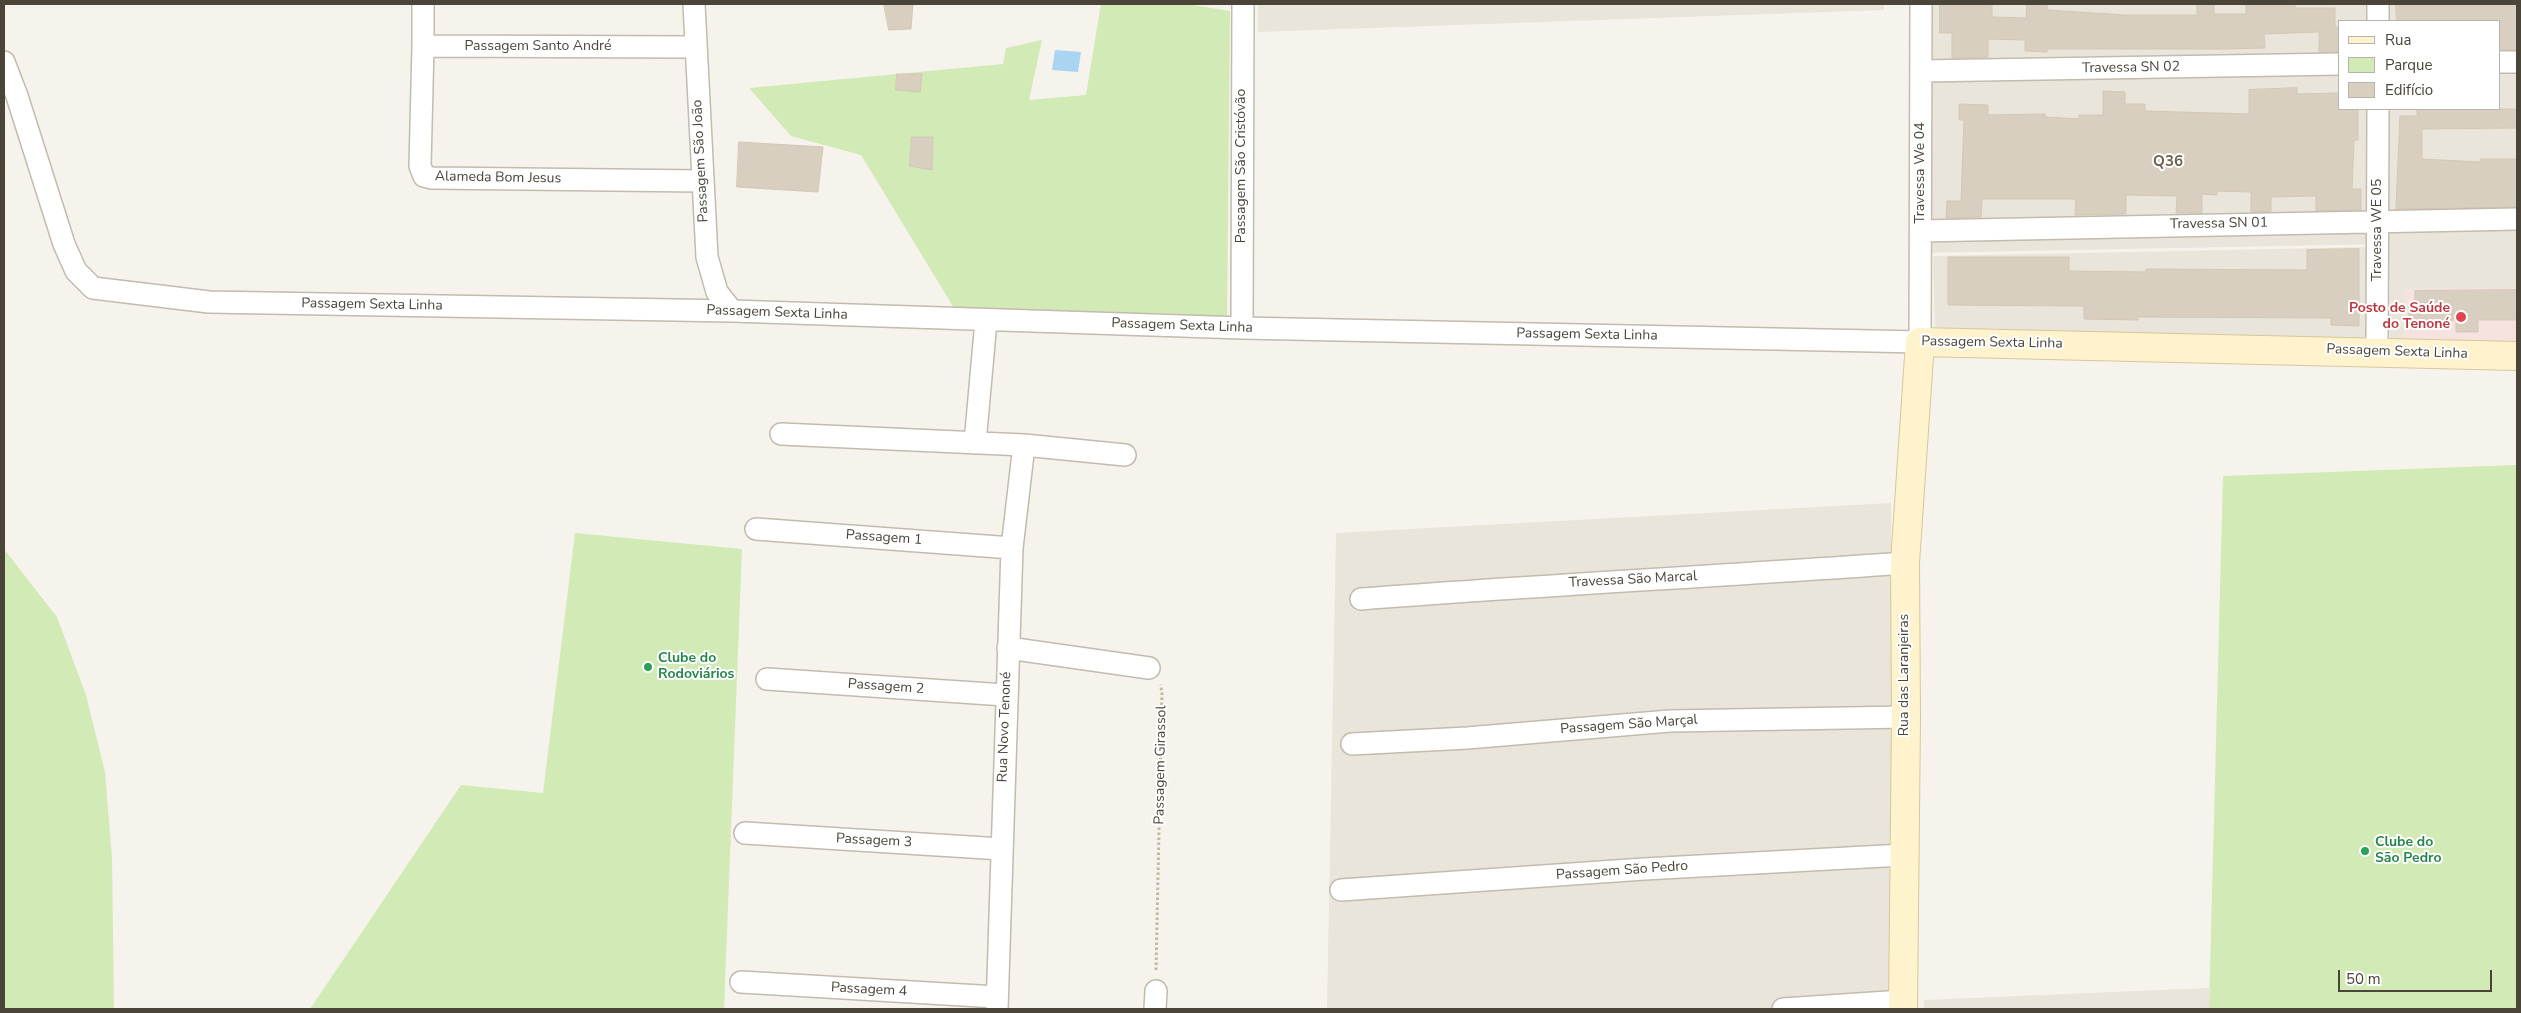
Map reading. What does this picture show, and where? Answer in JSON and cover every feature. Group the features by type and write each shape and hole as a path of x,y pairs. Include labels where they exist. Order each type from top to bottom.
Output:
{"street":[{"path":"423,4 423,46"},
{"name":"Passagem São João","path":"694,4 694,47 707,257 717,292 732,311"},
{"name":"Passagem São Cristóvão","path":"1242,328 1243,4"},
{"name":"Travessa We 04","path":"1920,342 1921,4"},
{"path":"2378,4 2378,20"},
{"name":"Passagem Santo André","path":"423,46 694,47"},
{"name":"Alameda Bom Jesus","path":"423,46 420,166 424,176 432,178 702,181"},
{"name":"Passagem Sexta Linha","path":"4,62 17,96 64,244 76,271 93,288 209,302 732,311 986,321 1242,328 2377,351 2517,356"},
{"path":"2501,62 2517,62"},
{"name":"Travessa SN 02","path":"1922,71 2338,64"},
{"name":"Travessa WE 05","path":"2377,351 2378,110"},
{"name":"Travessa SN 01","path":"1921,231 2517,219"},
{"path":"975,443 986,321"},
{"name":"Rua das Laranjeiras","path":"1903,1005 1906,717 1905,563 1920,342"},
{"path":"781,434 975,443 1125,455"},
{"name":"Rua Novo Tenoné","path":"997,1003 1005,695 1012,548 1024,446"},
{"name":"Passagem 1","path":"756,529 1012,548"},
{"name":"Travessa São Marcal","path":"1361,599 1535,585 1708,577 1905,563"},
{"path":"1008,648 1149,668"},
{"name":"Passagem 2","path":"767,680 1005,695"},
{"name":"Passagem São Marçal","path":"1352,744 1467,738 1670,721 1906,717"},
{"name":"Passagem 3","path":"745,833 1002,848"},
{"name":"Passagem São Pedro","path":"1341,890 1644,869 1904,855"},
{"name":"Passagem 4","path":"742,982 997,1003"},
{"path":"1782,1009 1903,1005"}],"path":[{"name":"Passagem Girassol","path":"1149,668 1157,675 1162,691 1156,1000"}],"shaded area":[{"path":"1258,4 1884,4 1884,10 1258,32"},
{"path":"1915,4 2517,4 2517,358 2390,353 2389,244 1917,253"},
{"path":"2367,247 2367,349 1935,331 1933,256"},
{"name":"Posto de Saúde do Tenoné","path":"2517,288 2517,350 2403,345 2404,289"},
{"path":"2516,465 2517,465 2517,714"},
{"path":"1891,503 1894,1009 1327,1009 1336,533"},
{"path":"2209,988 2209,1009 1924,1009 1924,1000"}],"green space":[{"path":"1101,4 1187,4 1230,11 1227,322 957,313 861,155 791,136 749,88 1003,64 1006,48 1042,40 1029,100 1086,95"},
{"name":"Clube do São Pedro","path":"2516,465 2517,1009 2209,1009 2223,476"},
{"name":"Clube do Rodoviários","path":"575,533 742,549 724,1009 310,1009 461,785 543,793"},
{"path":"4,549 57,617 86,695 105,772 112,857 114,1009 4,1009"}],"water":[{"path":"1055,50 1081,52 1078,72 1052,70"}],"building":[{"path":"884,4 913,4 911,29 889,30"},
{"path":"1940,4 1992,4 1992,17 2026,18 2027,4 2047,4 2047,10 2125,15 2197,15 2197,4 2214,4 2214,14 2246,14 2246,4 2295,4 2295,8 2335,8 2335,27 2338,27 2338,52 2319,52 2319,32 2264,34 2265,48 2224,49 2047,49 2047,52 2025,51 2025,40 1988,39 1988,57 1952,58 1952,33 1940,33"},
{"path":"2396,4 2517,4 2517,50 2501,50 2501,20 2397,20"},
{"path":"897,74 922,74 920,92 896,90"},
{"path":"2297,88 2297,94 2338,93 2338,110 2358,110 2358,140 2354,140 2352,189 2361,189 2361,210 2316,211 2316,196 2271,197 2271,211 2251,212 2251,192 2217,191 2217,195 2202,194 2202,213 2176,213 2177,196 2126,195 2126,214 2075,215 2076,199 1982,199 1981,217 1946,218 1947,201 1961,201 1964,120 1959,120 1959,104 1988,105 1988,115 2045,114 2045,117 2079,119 2079,115 2103,115 2103,91 2125,92 2125,104 2145,104 2145,111 2249,114 2249,90"},
{"path":"2517,109 2517,128 2422,129 2422,159 2480,162 2480,159 2517,159 2517,207 2396,209 2400,116 2417,116 2417,110"},
{"path":"912,137 933,137 932,170 910,166"},
{"path":"739,142 823,147 818,192 737,187"},
{"path":"2359,249 2359,326 2331,325 2331,318 2138,317 2138,320 2084,319 2084,306 1948,305 1948,257 2069,257 2069,271 2146,272 2146,269 2307,270 2307,250"},
{"path":"2517,290 2517,320 2478,320 2478,332 2456,332 2456,320 2409,321 2409,305 2415,305 2415,291"}],"place":[{"name":"Posto de Saúde do Tenoné","path":"2461,317"},
{"name":"Clube do Rodoviários","path":"648,667"},
{"name":"Clube do São Pedro","path":"2365,851"}],"district":[{"name":"Q36","path":"2168,162"}]}
